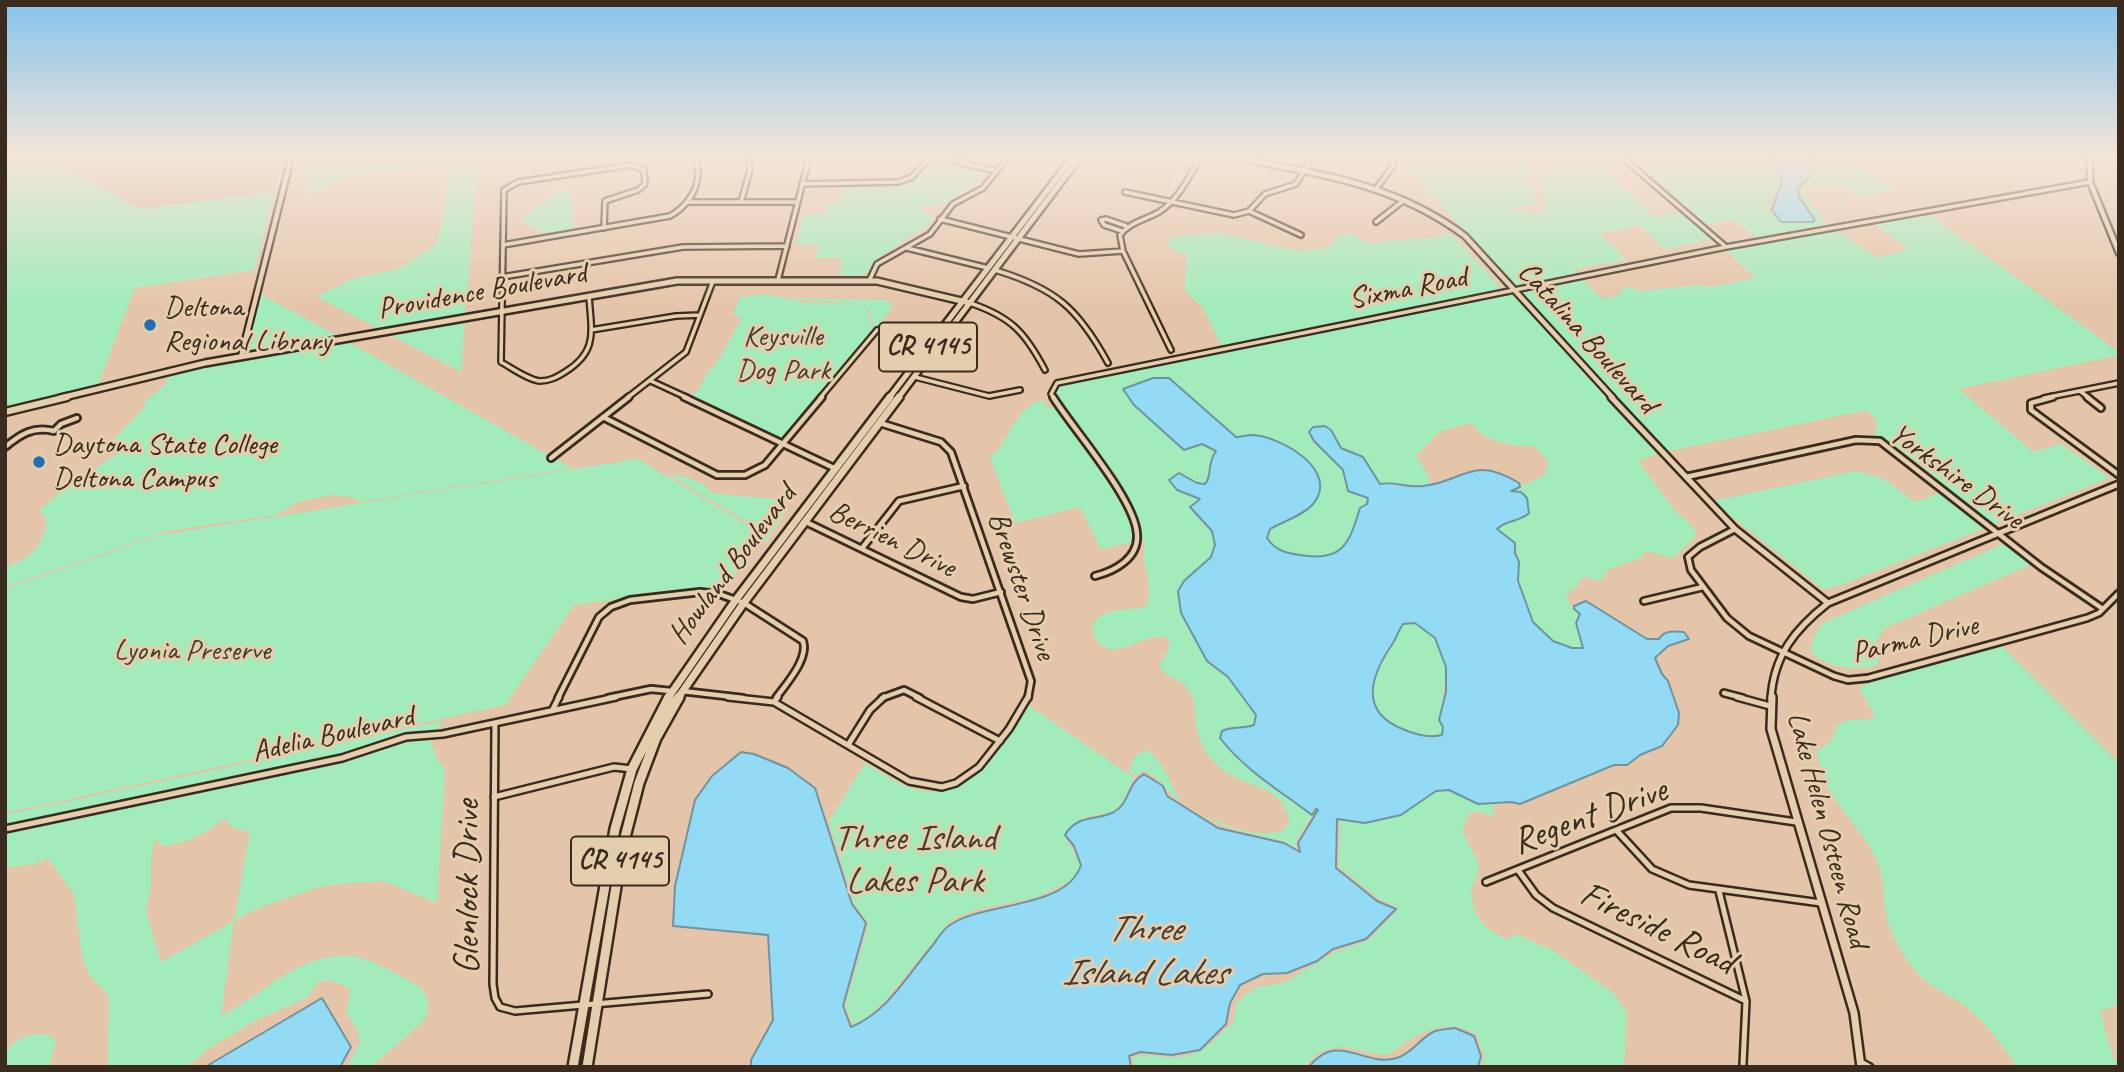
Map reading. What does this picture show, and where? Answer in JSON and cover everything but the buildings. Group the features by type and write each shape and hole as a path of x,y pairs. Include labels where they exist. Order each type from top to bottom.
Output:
{"main road":[{"name":"Howland Boulevard","path":"967,302 995,270 1036,208"},
{"name":"Howland Boulevard","path":"573,1067 615,830 632,769 671,691 940,339 988,268 1038,208"},
{"name":"Providence Boulevard","path":"5,412 173,370 677,281 888,282 967,302"},
{"name":"Howland Boulevard","path":"587,1067 628,823 656,738 682,691 739,602 805,522 839,470 880,423 940,339"},
{"path":"671,691 674,705"}],"street":[{"path":"242,357 279,208"},
{"path":"503,208 501,362 538,381 563,375 586,356 591,348 589,296"},
{"path":"604,228 605,208"},
{"path":"503,245 670,216 684,208"},
{"path":"778,280 796,208"},
{"path":"869,281 877,264 930,234 950,208"},
{"path":"1164,208 1154,216 1127,227 1120,238 1123,251 1171,350"},
{"path":"1195,208 1228,215 1249,211 1301,235"},
{"path":"1249,211 1252,208"},
{"path":"1376,222 1394,208"},
{"name":"Catalina Boulevard","path":"1424,208 1455,228 1735,529 1828,603"},
{"path":"1681,208 1726,247"},
{"name":"Sixma Road","path":"1096,576 1110,573 1126,562 1135,547 1137,532 1122,499 1051,394 1057,383 1513,289 1944,208"},
{"path":"2101,208 2119,253"},
{"path":"940,219 1087,255 1123,251"},
{"path":"1122,231 1104,225 1101,220 1106,219 1127,227"},
{"path":"502,277 683,247 787,246"},
{"path":"906,247 988,268"},
{"path":"995,270 1032,282 1063,299 1083,318 1108,363"},
{"path":"551,458 686,352 713,281"},
{"path":"967,302 995,311 1019,326 1029,338 1045,370"},
{"path":"592,330 676,316 701,315"},
{"path":"603,417 717,475 728,477 755,471 765,465 877,330 895,326 973,347"},
{"path":"915,377 989,396 1020,390"},
{"path":"650,380 839,470"},
{"path":"2119,383 2031,403 2031,410 2119,475"},
{"path":"2079,390 2101,408"},
{"path":"5,447 32,428 54,431 61,424 77,418"},
{"name":"Brewster Drive","path":"682,691 774,702 909,781 932,787 958,783 969,778 1000,741 1028,702 1030,674 964,486 948,447 941,442 880,423"},
{"name":"Yorkshire Drive","path":"1685,478 1868,439 1889,446 1997,533 2102,609"},
{"name":"Lake Helen Osteen Road","path":"1861,1065 1854,1013 1776,749 1770,706 1774,676 1784,642 1800,624 1828,603 2119,484"},
{"path":"863,548 900,500 964,486"},
{"name":"Berrien Drive","path":"805,522 961,597 974,599 1001,592"},
{"name":"Parma Drive","path":"1735,529 1700,547 1688,557 1691,570 1733,624 1782,653 1834,676 1862,679 2087,618 2102,609 2119,593"},
{"path":"1644,601 1703,587"},
{"path":"552,710 599,617 614,603 628,599 709,592 739,602 803,641 805,647 800,662 774,702"},
{"name":"Adelia Boulevard","path":"5,829 342,758 406,737 443,734 651,689 671,691"},
{"path":"848,745 881,696 904,690 1000,741"},
{"path":"1724,693 1770,706"},
{"name":"Glenlock Drive","path":"495,723 495,998 500,1007 515,1011 583,1006"},
{"path":"494,797 614,767 632,769"},
{"name":"Regent Drive","path":"1486,882 1671,808 1701,807 1796,822"},
{"path":"1617,831 1652,869 1689,886 1821,904"},
{"name":"Fireside Road","path":"1518,870 1536,895 1553,908 1746,1001"},
{"path":"1719,891 1746,1001 1743,1064"},
{"path":"583,1006 708,994"},
{"path":"1861,1065 1870,1067"}],"green space":[{"path":"5,208 270,208 254,270 135,288 97,387 5,411"},
{"path":"444,208 474,208 465,316 381,330 317,297 352,279 399,269 435,245"},
{"path":"535,208 572,208 574,230 547,233 522,223 522,218"},
{"path":"827,208 922,208 922,211 935,218 933,222 875,260 868,272 840,276 842,258 816,258 818,245 796,244 804,214 826,213"},
{"path":"1444,208 1514,208 1539,214 1544,208 1645,208 1655,217 1683,212 1714,239 1664,249 1641,226 1599,233 1627,260 1573,269 1578,275 1517,287"},
{"path":"1688,208 1769,208 1781,223 1814,223 1816,220 1808,208 1815,208 1827,224 1835,229 1759,240 1735,220 1707,225"},
{"path":"1927,213 2119,352 2119,355 1959,389 2033,452 2061,444 2110,478 1991,525 1914,460 1875,436 1877,419 1867,410 1665,452 1516,290 1580,277 1603,299 1620,295 1622,288 1632,287 1638,291 1700,285 1711,287 1756,278 1724,249 1838,231 1878,258 1908,249 1875,224"},
{"path":"1220,233 1298,251 1328,248 1339,235 1352,234 1372,245 1448,233 1455,237 1502,290 1222,347 1203,308 1185,291 1187,253 1178,253 1167,245 1171,237"},
{"path":"1512,291 1660,453 1638,461 1673,508 1696,530 1694,538 1673,558 1645,551 1642,557 1608,570 1600,581 1587,577 1579,580 1578,587 1570,590 1566,596 1574,610 1580,614 1577,629 1586,641 1585,648 1562,649 1539,633 1518,581 1519,562 1516,548 1497,529 1503,524 1521,519 1518,493 1511,491 1545,475 1548,461 1534,446 1518,446 1491,439 1472,423 1440,431 1416,456 1431,484 1415,486 1382,482 1346,546 1331,558 1286,563 1210,474 1208,482 1196,494 1269,583 1253,773 1312,815 1296,841 1297,848 1227,827 1205,816 1234,828 1261,833 1283,831 1290,822 1286,809 1271,793 1231,775 1215,763 1202,745 1191,694 1184,685 1159,667 1170,646 1168,637 1151,638 1111,650 1096,640 1093,630 1099,617 1115,611 1146,607 1149,591 1144,557 1145,540 1139,541 1138,527 1132,511 1113,477 1069,418 1054,391 1059,384"},
{"path":"260,294 340,337 245,355"},
{"name":"Keysville Dog Park","path":"765,294 807,303 853,304 867,310 873,330 783,439 772,437 690,397 700,388 707,373 717,363 742,318 733,315 740,297"},
{"path":"790,298 887,300 893,306 875,329 869,310 860,306"},
{"path":"465,319 461,372 385,332"},
{"path":"343,339 550,456 548,459 554,458 573,468 360,502 351,497 330,495 298,502 276,515 168,531 5,587 5,567 28,556 43,537 47,520 39,511 60,492 125,449 114,439 144,408 145,401 166,384 168,373"},
{"path":"1044,400 1048,409 1056,407 1103,473 1125,511 1133,542 1101,549 1080,507 1015,523 990,457 1003,443 1025,409"},
{"name":"Lyonia Preserve","path":"638,459 764,535 728,584 574,605 505,705 5,813 5,589 160,535"},
{"path":"1857,471 1884,479 1915,502 1943,492 1987,527 1836,587 1823,589 1712,501"},
{"path":"669,475 686,477 703,484 712,493 774,499 783,504 785,513 768,539 756,548 766,533"},
{"path":"2001,545 2009,546 2028,562 2028,566 1885,628 1876,641 1880,654 1877,665 1842,667 1816,657 1810,651 1814,636 1823,623"},
{"path":"1404,617 1435,631 1449,665 1439,720 1445,731 1445,748 1380,721 1365,687 1388,648 1395,642 1394,628"},
{"path":"2001,645 2119,763 2119,1004 2100,1011 2113,1057 2119,1067 2018,1067 1977,1016 1921,977 1906,958 1892,932 1887,918 1881,872 1872,850 1834,798 1820,769 1817,751 1832,740 1838,726 1848,720 1876,718 1860,690 1865,682"},
{"name":"Three Island Lakes Park","path":"1028,705 1134,778 1121,805 1112,812 1080,819 1064,835 1081,866 1073,880 1034,898 978,909 951,920 884,1002 866,1018 853,1024 846,1008 847,999 869,923 854,904 829,821 865,763 902,785 929,792 947,789 964,781 993,754"},
{"path":"443,721 431,737 437,759 445,771 437,903 384,881 318,887 256,909 234,921 221,1016 298,968 332,957 351,956 366,959 421,988 428,1002 425,1020 371,1067 347,1067 360,1043 357,1029 346,1012 351,989 331,980 319,982 305,999 258,1019 208,1049 187,1067 108,1067 109,996 89,975 82,957 74,895 48,858 35,864 5,868 5,815","holes":["225,818 231,827 250,832 234,921 161,962 146,911 151,886 151,855 156,838 162,846 180,843 203,833"]},
{"path":"1147,750 1163,767 1182,802 1151,774 1144,771 1135,776 1128,770 1136,755"},
{"path":"1423,781 1506,800 1492,808 1494,817 1470,812 1462,830 1478,863 1478,873 1471,890 1474,910 1487,929 1508,940 1516,934 1552,950 1613,993 1627,1012 1624,1067 1482,1067 1484,1055 1477,1035 1466,1029 1443,1027 1420,1034 1389,1055 1334,1048 1324,1050 1305,1067 1135,1067 1133,1058 1186,1056 1202,1050 1233,1025 1237,1002 1255,988 1286,982 1335,952 1368,941 1399,908 1379,899 1339,867 1340,819"},
{"path":"46,1034 56,1041 49,1067 5,1067 8,1051 16,1041"}],"water":[{"path":"1807,208 1815,220 1781,222 1772,210"},
{"name":"Three Island Lakes","path":"1153,378 1169,378 1236,437 1264,437 1304,458 1314,468 1319,479 1320,492 1309,508 1270,529 1267,538 1277,548 1290,553 1314,557 1335,553 1342,548 1352,532 1360,508 1367,504 1368,498 1348,491 1343,470 1314,441 1309,432 1313,427 1325,426 1331,430 1341,448 1363,457 1380,484 1423,486 1479,470 1503,475 1519,483 1520,487 1511,491 1521,492 1527,498 1529,513 1497,529 1515,543 1519,562 1518,581 1533,622 1553,641 1572,648 1583,648 1576,623 1580,614 1574,606 1586,601 1647,639 1659,639 1670,632 1684,632 1689,639 1668,646 1655,658 1668,681 1679,713 1678,725 1662,746 1640,755 1627,765 1614,765 1520,804 1478,804 1449,790 1436,791 1401,815 1365,823 1337,819 1336,868 1377,901 1396,909 1366,939 1333,949 1317,961 1287,973 1263,974 1240,985 1230,1003 1226,1024 1200,1050 1172,1055 1140,1052 1129,1056 1131,1067 751,1067 751,1060 773,1020 768,935 673,926 675,886 695,800 712,776 741,752 754,754 788,768 815,788 852,904 866,923 843,1006 851,1027 887,1002 950,925 965,917 1042,897 1059,890 1072,880 1081,865 1074,846 1065,835 1081,821 1114,812 1123,804 1134,782 1144,774 1163,786 1167,796 1218,828 1284,843 1300,852 1298,843 1318,810 1312,815 1275,788 1230,750 1220,738 1222,731 1226,729 1254,725 1256,715 1228,677 1207,661 1181,613 1178,591 1184,581 1211,557 1215,545 1212,531 1190,507 1200,499 1177,490 1169,480 1179,473 1197,483 1205,484 1216,451 1202,444 1184,450 1134,405 1123,389","holes":["1415,623 1435,638 1446,667 1446,692 1439,720 1443,727 1442,735 1419,735 1390,722 1380,713 1374,703 1374,680 1403,624"]},
{"path":"322,998 351,1047 340,1067 205,1067"},
{"path":"1455,1028 1474,1036 1481,1056 1478,1067 1309,1067 1330,1051 1352,1052 1385,1060 1397,1058 1433,1032"}],"place":[{"name":"Deltona Regional Library","path":"150,325"},
{"name":"Daytona State College Deltona Campus","path":"39,462"}]}
